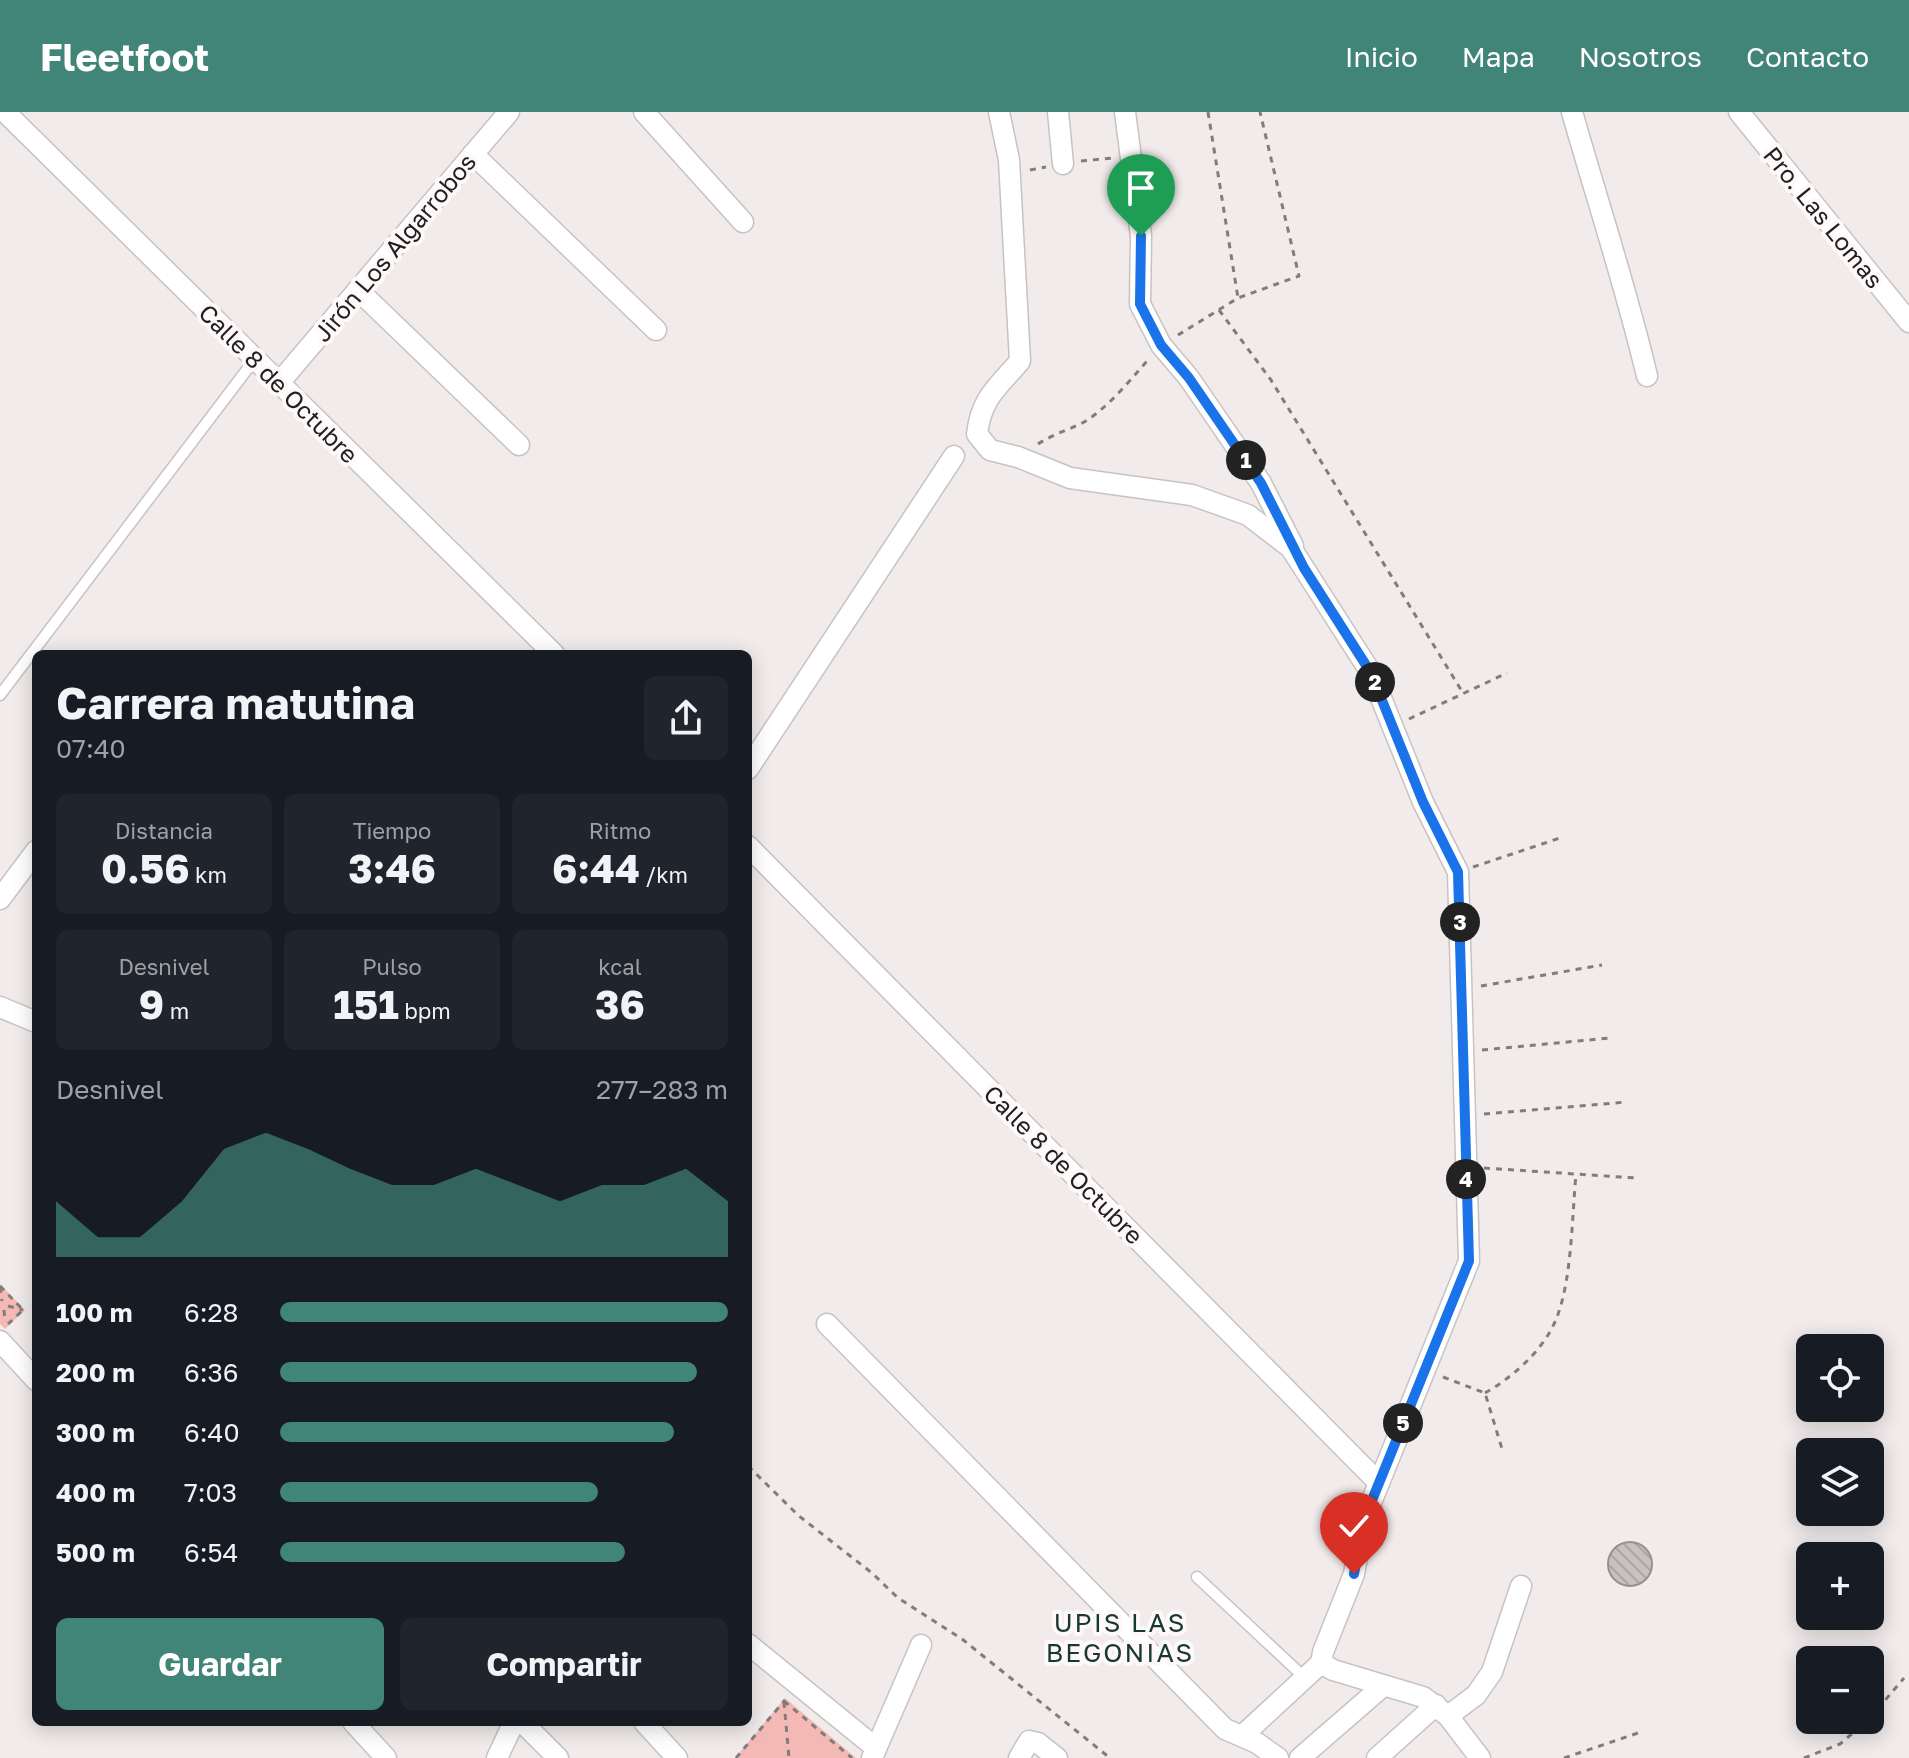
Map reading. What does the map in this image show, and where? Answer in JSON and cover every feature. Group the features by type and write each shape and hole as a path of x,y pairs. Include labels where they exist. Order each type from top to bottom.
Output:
{"street":[{"name":"Calle 8 de Octubre","path":"5,112 550,650"},
{"name":"Jirón Los Algarrobos","path":"279,383 509,112"},
{"path":"644,112 743,222"},
{"path":"999,112 1009,160 1020,361 985,401 977,434 990,450 1018,457 1070,478 1192,495 1248,515 1291,548 1371,673 1423,802 1458,872 1469,1261 1364,1520 1354,1574 1321,1663 1242,1736"},
{"path":"1058,112 1063,164"},
{"path":"1125,112 1141,236 1140,304 1161,345 1189,378 1261,483 1304,568"},
{"path":"1572,112 1600,211 1620,267 1647,376"},
{"name":"Pro. Las Lomas","path":"1739,112 1909,322"},
{"path":"473,154 656,330"},
{"path":"358,290 519,445"},
{"path":"752,763 954,456"},
{"name":"Calle 8 de Octubre","path":"752,850 1379,1483"},
{"path":"0,899 32,856"},
{"path":"0,1007 32,1020"},
{"path":"827,1324 1225,1729 1278,1758"},
{"path":"0,1341 32,1376"},
{"path":"1377,1758 1442,1710 1476,1695 1492,1672 1521,1586"},
{"path":"752,1647 874,1753 921,1645"},
{"path":"1321,1663 1333,1670 1423,1697 1442,1710 1480,1758"},
{"path":"1300,1758 1383,1686"},
{"path":"357,1726 386,1758"},
{"path":"497,1758 512,1726"},
{"path":"526,1726 558,1758"},
{"path":"648,1726 677,1758"},
{"path":"1019,1758 1029,1741 1038,1743 1057,1758"}],"lane":[{"path":"34,650 255,359"},
{"path":"0,695 32,653"},
{"path":"1197,1577 1305,1678"}],"path":[{"path":"1208,112 1238,298"},
{"path":"1260,112 1299,276"},
{"path":"1219,310 1271,380 1463,693"},
{"path":"1393,727 1507,673"},
{"path":"1458,872 1563,837"},
{"path":"1461,990 1602,965"},
{"path":"1463,1052 1610,1038"},
{"path":"1464,1115 1626,1102"},
{"path":"1465,1166 1636,1178"},
{"path":"1485,1393 1502,1383 1542,1344 1557,1317 1565,1281 1576,1174"},
{"path":"0,1286 2,1301"},
{"path":"0,1286 23,1310"},
{"path":"8,1306 23,1310"},
{"path":"0,1322 5,1328 23,1310"},
{"path":"1425,1370 1485,1393"},
{"path":"1485,1393 1503,1452"},
{"path":"752,1470 799,1516 872,1573 898,1598 962,1639 1110,1758"},
{"path":"1884,1701 1904,1678"},
{"path":"736,1758 798,1684"},
{"path":"784,1701 789,1758"},
{"path":"784,1701 852,1758"},
{"path":"1564,1758 1638,1733"},
{"path":"1804,1758 1840,1744 1852,1734"}],"shaded area":[{"path":"0,1284 25,1310 5,1329 0,1324"},
{"path":"785,1698 856,1758 735,1758"}],"building":[{"path":"1630,1542 1646,1548 1652,1564 1646,1580 1630,1586 1614,1580 1608,1564 1614,1548"}],"district":[{"name":"UPIS LAS BEGONIAS","path":"1120,1637"}],"route":[{"path":"1141,236 1140,304 1161,345 1189,378 1261,483 1304,568 1371,673 1423,802 1458,872 1469,1261 1364,1520 1354,1574"}]}
